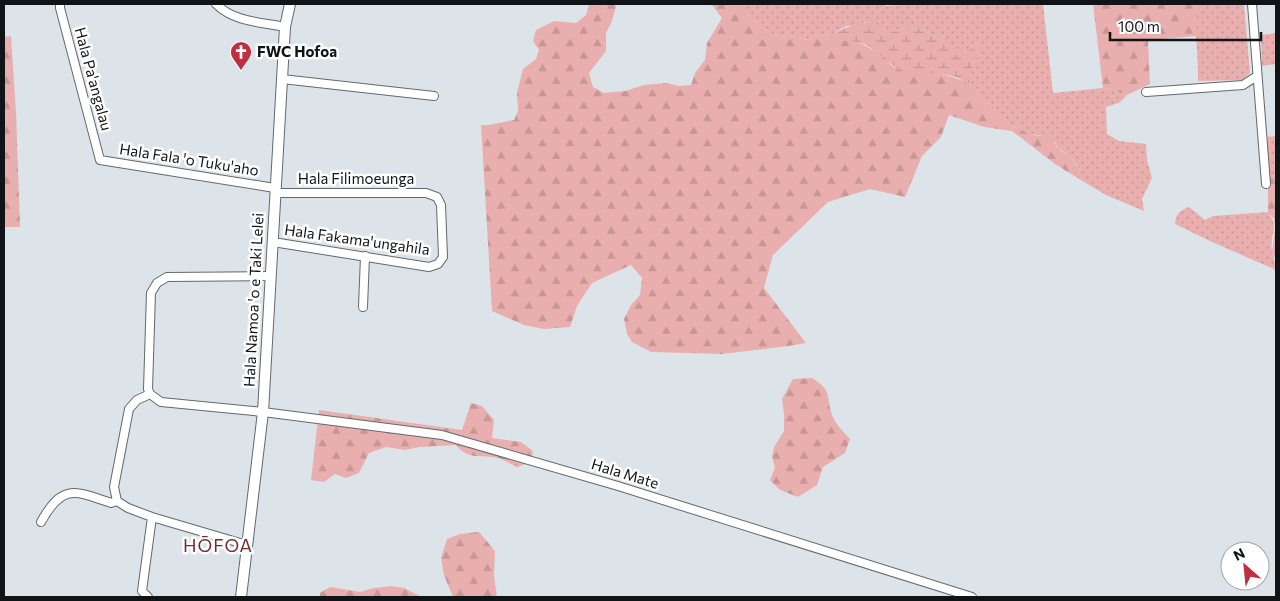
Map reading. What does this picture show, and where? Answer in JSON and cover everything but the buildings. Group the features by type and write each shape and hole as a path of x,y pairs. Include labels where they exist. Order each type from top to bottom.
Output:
{"street":[{"name":"Hala Pa'angalau","path":"60,4 100,160"},
{"path":"216,4 223,11 234,17 285,27"},
{"name":"Hala Namoa 'o e Taki Lelei","path":"241,597 263,412 285,27 290,4"},
{"path":"1252,4 1266,184"},
{"path":"1146,92 1243,85 1257,76"},
{"path":"282,79 434,96"},
{"name":"Hala Fala 'o Tuku'aho","path":"100,160 275,190"},
{"name":"Hala Filimoeunga","path":"275,190 426,194 437,197 440,205 443,257 438,264"},
{"name":"Hala Fakama'ungahila","path":"273,242 429,267 438,264"},
{"path":"362,307 365,256"},
{"path":"247,545 128,508 117,500 114,488 129,409 137,400 150,394 148,389 151,293 157,283 167,277 270,276"},
{"name":"Hala Mate","path":"150,394 161,402 263,412 442,435 618,486 972,597"},
{"path":"41,522 50,506 63,495 80,492 111,503 117,500"},
{"path":"148,597 142,591 152,516"}],"green space":[{"path":"589,4 614,4 616,6 606,33 606,51 589,73 593,87 604,93 625,91 644,85 666,83 679,86 691,85 695,73 705,60 707,43 722,18 713,6 708,4 744,4 748,16 759,26 779,37 794,36 807,40 817,35 829,36 843,41 854,40 881,54 892,66 905,71 933,72 964,81 973,88 976,94 992,106 997,114 1005,119 1010,126 1019,127 1029,134 1051,137 1062,152 1070,155 1080,171 1076,177 1055,164 1012,131 984,127 949,115 941,137 922,156 905,197 870,189 828,202 773,255 764,288 806,343 722,354 651,352 632,342 627,334 624,319 631,305 640,295 642,278 631,265 592,283 577,306 570,327 544,329 524,325 492,311 481,125 514,120 518,111 517,93 523,69 536,59 539,50 533,41 536,30 554,21 576,23 586,15"},
{"path":"744,4 882,4 886,6 914,4 1043,4 1053,93 1103,88 1127,95 1119,103 1106,107 1107,134 1119,141 1146,144 1147,160 1152,178 1142,199 1144,211 1106,195 1076,177 1080,171 1073,159 1060,149 1055,142 1043,136 1027,133 1019,127 1010,126 1005,119 997,114 992,106 976,94 968,84 972,80 972,66 981,53 975,43 969,50 956,55 940,39 914,26 888,33 880,26 865,22 856,26 846,26 829,36 817,35 807,40 794,36 779,37 759,26 748,16"},
{"path":"1093,4 1198,4 1197,36 1148,40 1150,84 1127,95 1103,88"},
{"path":"1198,4 1244,4 1250,73 1242,80 1198,81 1195,25"},
{"path":"876,21 888,33 914,26 940,39 956,55 969,50 975,43 982,43 981,53 972,66 972,80 968,84 953,76 944,74 904,71 894,66 866,45 829,36 852,26"},
{"path":"1276,33 1276,64 1262,66 1261,35"},
{"path":"11,36 20,227 4,227 4,37"},
{"path":"1276,136 1276,176 1268,179 1266,146 1268,137"},
{"path":"1276,176 1276,260 1272,252 1275,229 1274,219 1268,212 1268,179"},
{"path":"1189,207 1205,220 1213,216 1268,212 1274,227 1271,245 1276,270 1175,224 1179,213"},
{"path":"812,378 826,391 834,420 850,439 845,453 823,467 817,485 798,497 780,490 770,480 775,468 772,456 774,447 784,431 782,399 793,379"},
{"path":"471,403 482,406 494,420 492,438 521,442 533,451 531,462 517,467 498,458 470,455 456,445 420,447 405,450 386,447 369,453 359,473 346,478 335,474 324,482 311,480 319,410 462,430"},
{"path":"479,532 495,551 494,576 497,597 453,597 444,575 441,558 447,539 460,534"},
{"path":"391,586 404,588 422,597 320,597 320,593 330,587 360,592"}],"place":[{"name":"FWC Hofoa","path":"241,71"}],"district":[{"name":"HŌFOA","path":"218,546"}]}
